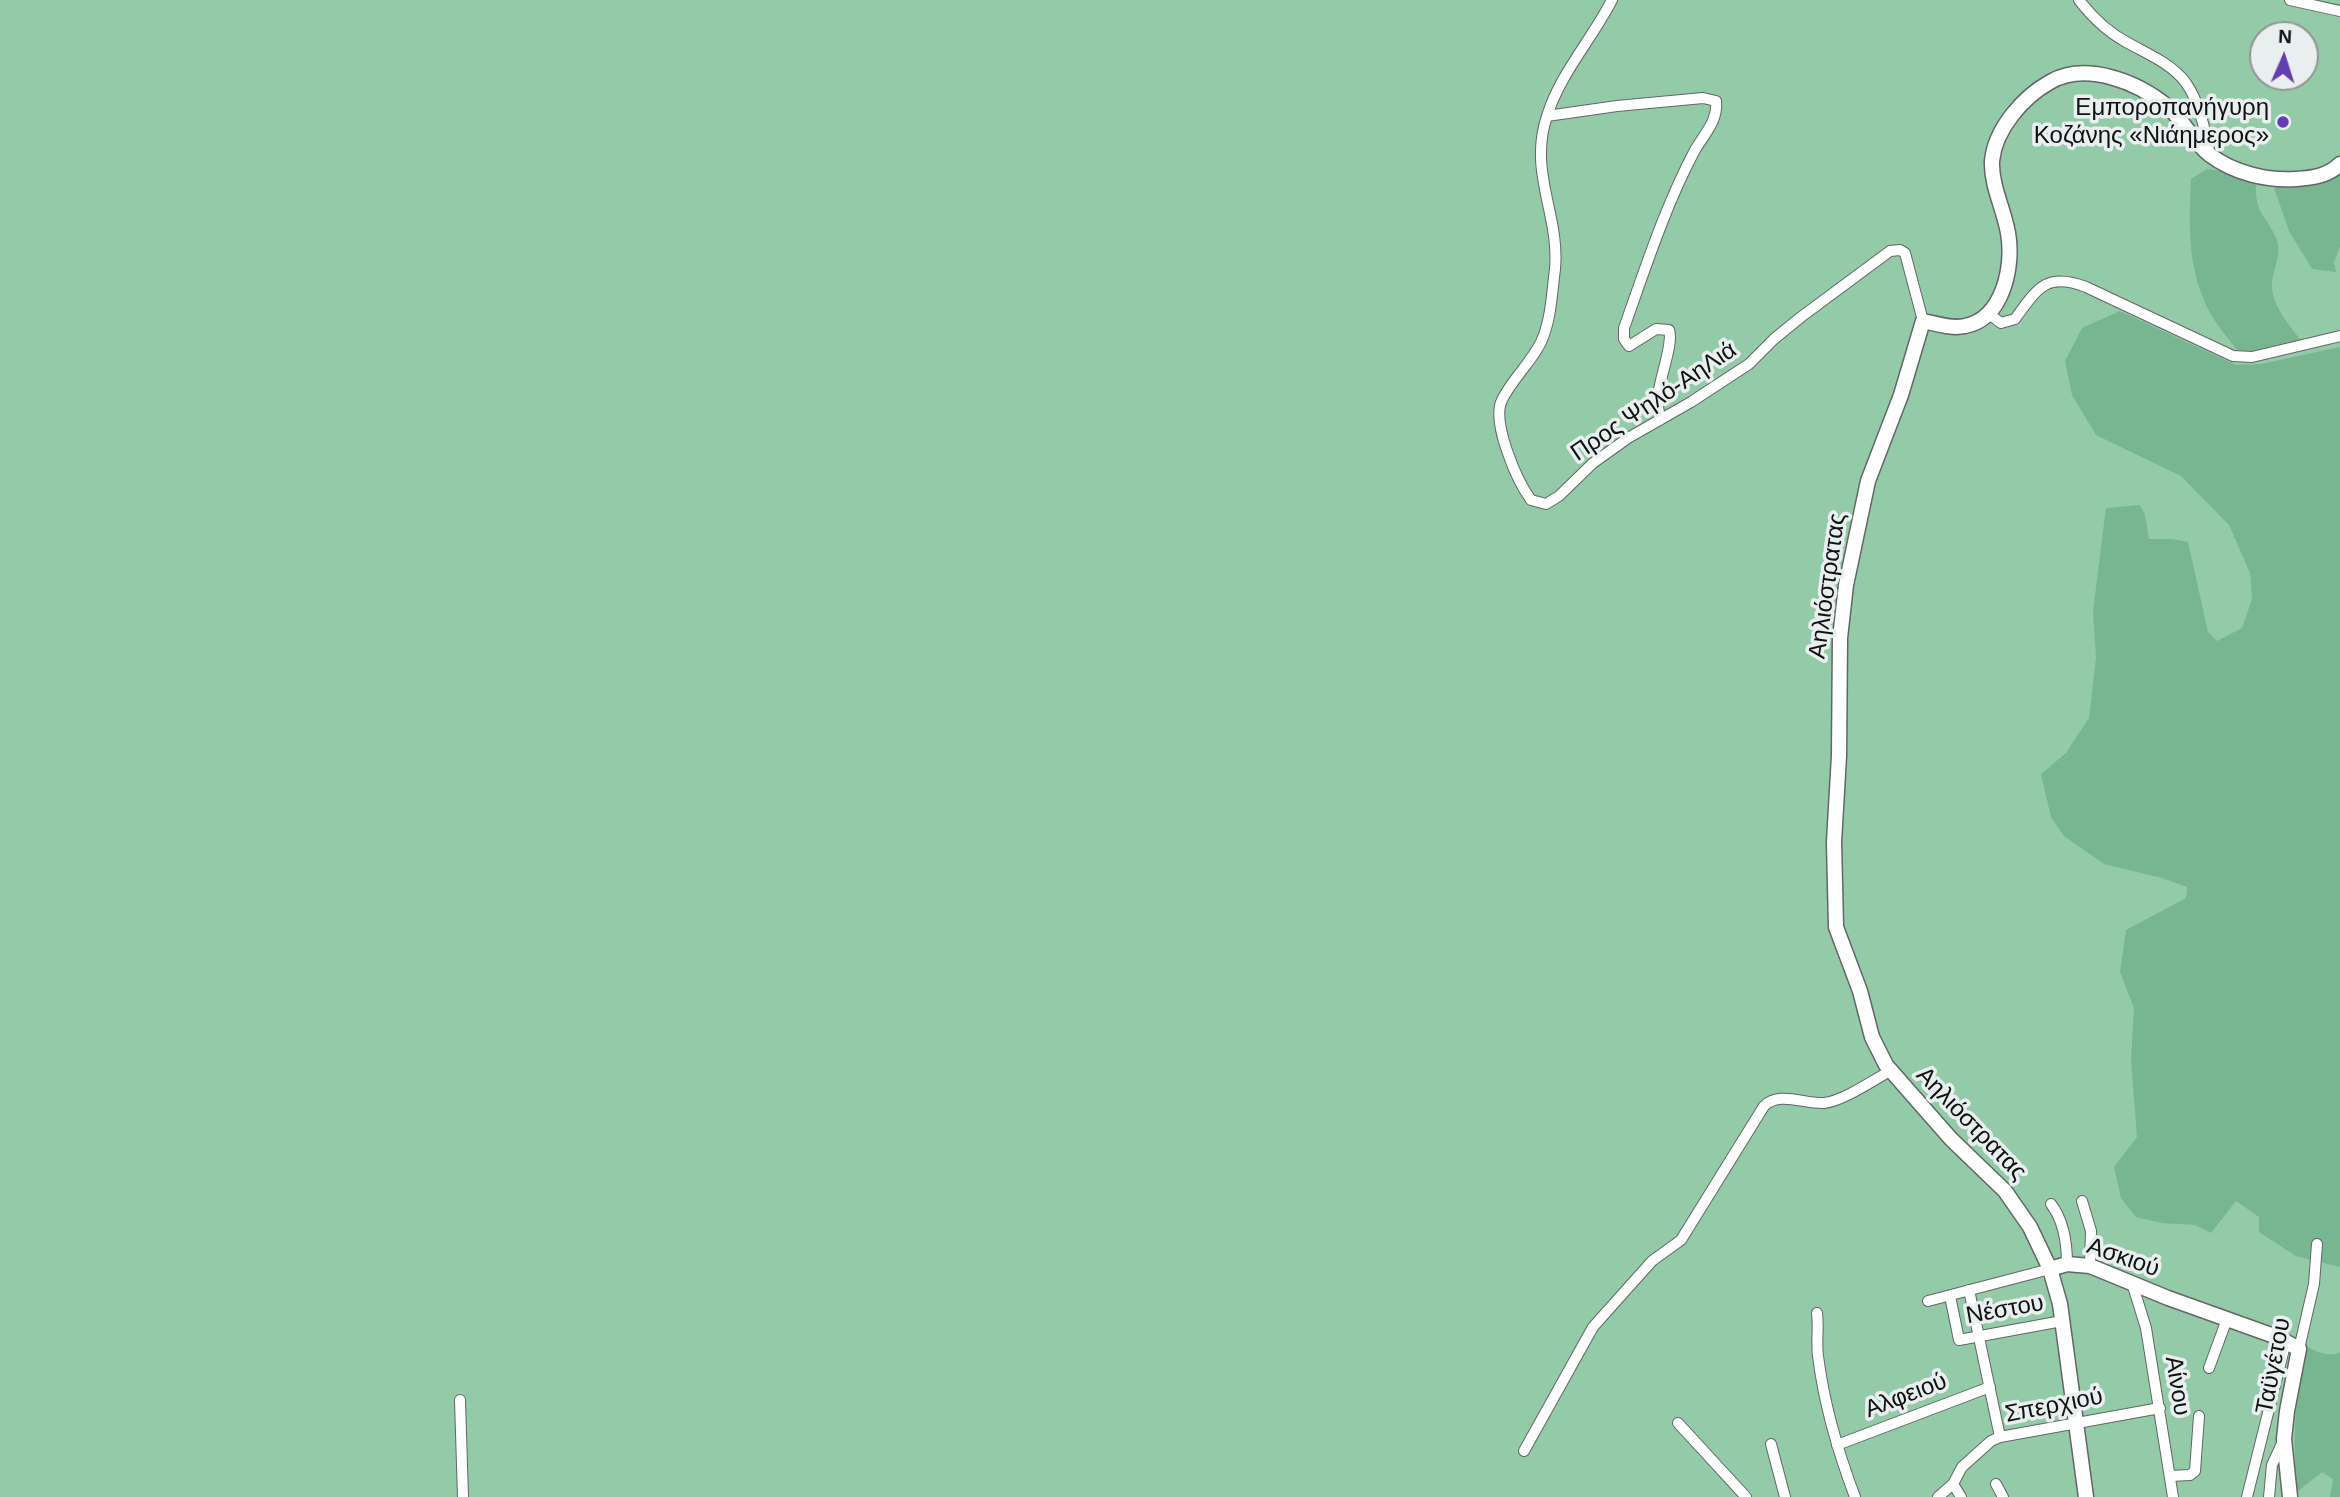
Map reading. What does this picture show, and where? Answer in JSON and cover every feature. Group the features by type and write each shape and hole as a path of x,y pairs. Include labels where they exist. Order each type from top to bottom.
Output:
{"street":[{"name":"Προς Ψηλό-ΑηΛιά","path":"1612,0 1560,87 1547,116 1541,144 1541,178 1552,224 1555,262 1551,301 1541,341 1500,402 1502,431 1509,457 1523,489 1531,500 1546,504 1559,496 1593,464 1628,438 1749,364 1801,317 1890,251 1900,250 1905,253 1923,321"},
{"path":"2079,0 2109,30 2167,65 2184,81 2199,114 2210,155"},
{"path":"2290,0 2340,11"},
{"path":"1923,321 1961,327 1974,324 1989,314 2003,286 2010,250 2008,231 1994,181 1993,158 2007,123 2036,90 2059,77 2071,73 2097,74 2147,93 2169,108 2210,155 2241,171 2287,180 2319,176 2340,164"},
{"path":"1547,116 1690,99 1716,101 1718,114 1695,150 1624,328 1623,339 1629,346 1657,329 1669,330 1672,338 1663,364 1657,399 1660,420"},
{"path":"1989,314 2001,323 2009,322 2046,284 2062,279 2086,287 2233,355 2252,357 2340,336"},
{"name":"Αηλιόστρατας","path":"1923,321 1901,395 1877,453 1866,489 1846,585 1840,638 1834,915 1860,991 1871,1037 1890,1071 1951,1139 2005,1191 2030,1227 2050,1269 2058,1293 2086,1497"},
{"path":"1524,1451 1593,1327 1652,1261 1681,1240 1769,1101 1781,1098 1825,1103 1838,1099 1890,1071"},
{"path":"2082,1201 2091,1231 2090,1266"},
{"path":"2051,1204 2061,1219 2067,1248 2067,1264"},
{"name":"Ταϋγέτου","path":"2290,1497 2284,1438 2292,1345 2314,1283 2317,1244"},
{"name":"Ασκιού","path":"1928,1301 2067,1264 2090,1266 2292,1345"},
{"name":"Αίνου","path":"2132,1283 2147,1328 2173,1497"},
{"path":"1969,1290 2000,1437"},
{"name":"Νέστου","path":"1950,1296 1959,1340 2062,1321"},
{"path":"1816,1313 1817,1354 1837,1445 1856,1497"},
{"path":"2209,1368 2227,1319"},
{"path":"2247,1497 2270,1405 2292,1345"},
{"name":"Αλφειού","path":"1837,1445 1990,1387"},
{"path":"460,1400 463,1497"},
{"path":"2270,1405 2287,1411"},
{"name":"Σπερχιού","path":"1938,1497 1953,1484 1962,1467 1991,1441 2000,1437 2160,1408"},
{"path":"2170,1476 2190,1475 2195,1471 2199,1416"},
{"path":"1678,1423 1746,1497"},
{"path":"2269,1497 2272,1465 2284,1438"},
{"path":"1771,1444 1785,1497"},
{"path":"1953,1484 1961,1497"},
{"path":"1996,1484 2003,1497"}],"green space":[{"path":"0,0 2340,0 2340,1497 0,1497"},
{"path":"2207,169 2256,182 2259,208 2278,245 2272,282 2273,295 2283,316 2301,340 2250,353 2239,353 2210,313 2202,297 2193,264 2190,231 2191,179"},
{"path":"2340,171 2340,246 2334,262 2336,272 2312,269 2289,231 2274,188"},
{"path":"2120,311 2236,365 2261,364 2340,347 2340,1267 2296,1256 2259,1232 2259,1217 2236,1201 2211,1233 2195,1225 2162,1223 2136,1217 2121,1198 2114,1167 2137,1137 2131,1060 2134,1008 2120,972 2126,930 2186,898 2187,887 2104,864 2064,836 2051,817 2041,774 2066,753 2089,718 2096,658 2093,612 2106,508 2140,505 2145,515 2149,539 2188,542 2208,632 2217,641 2242,628 2252,599 2250,573 2229,525 2181,476 2096,435 2072,395 2065,361 2082,328"},
{"path":"2307,1347 2328,1354 2340,1352 2340,1497 2330,1497 2333,1479 2322,1472 2297,1492 2296,1403 2301,1349"}],"place":[{"name":"Εμποροπανήγυρη Κοζάνης «Νιάημερος»","path":"2283,122"}]}
